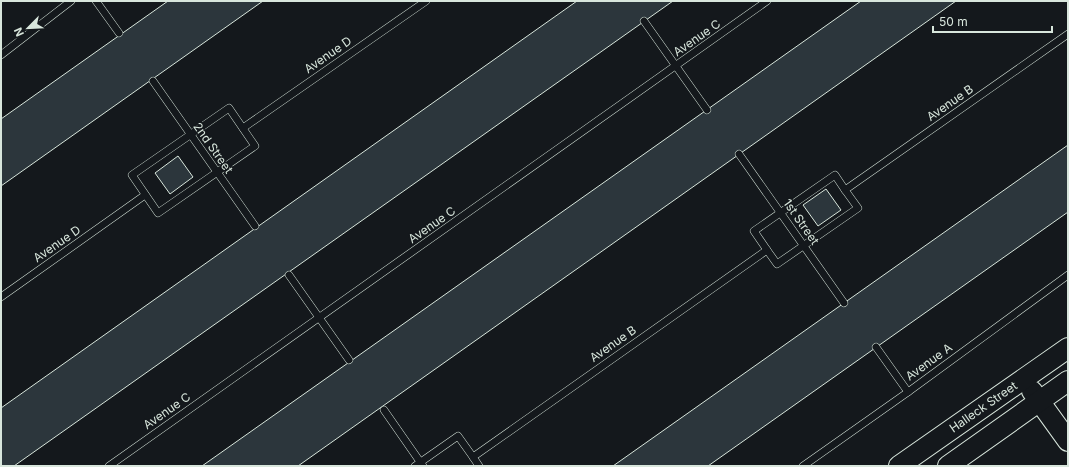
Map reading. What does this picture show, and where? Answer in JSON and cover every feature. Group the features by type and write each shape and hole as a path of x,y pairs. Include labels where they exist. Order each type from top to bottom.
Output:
{"main road":[{"name":"Halleck Street","path":"899,466 1068,348"},
{"path":"1024,379 1068,441"},
{"path":"948,466 1068,381"}],"lane":[{"path":"1,55 71,1"},
{"path":"96,1 119,33"},
{"name":"Avenue D","path":"243,128 426,1"},
{"name":"Avenue C","path":"109,466 767,1"},
{"path":"644,21 707,110"},
{"name":"Avenue B","path":"845,190 1068,34"},
{"name":"2nd Street","path":"153,82 255,226"},
{"path":"229,108 243,128 255,146 158,213 132,175 229,108"},
{"name":"1st Street","path":"739,154 844,303"},
{"path":"835,175 858,208 777,264 754,231 780,213 835,175"},
{"name":"Avenue D","path":"1,298 145,194"},
{"name":"Avenue B","path":"473,457 767,250"},
{"path":"289,275 349,360"},
{"name":"Avenue A","path":"803,466 908,392 1068,275"},
{"path":"876,348 908,392"},
{"path":"384,410 419,465 458,436 479,466"}],"building":[{"path":"168,1 263,1 1,186 1,119"},
{"path":"577,1 673,1 14,466 1,466 1,408"},
{"path":"861,1 956,1 298,466 202,466"},
{"path":"1068,145 1068,212 708,466 613,466"},
{"path":"178,156 193,177 170,194 155,173"},
{"path":"826,189 841,210 818,226 803,205"}]}
